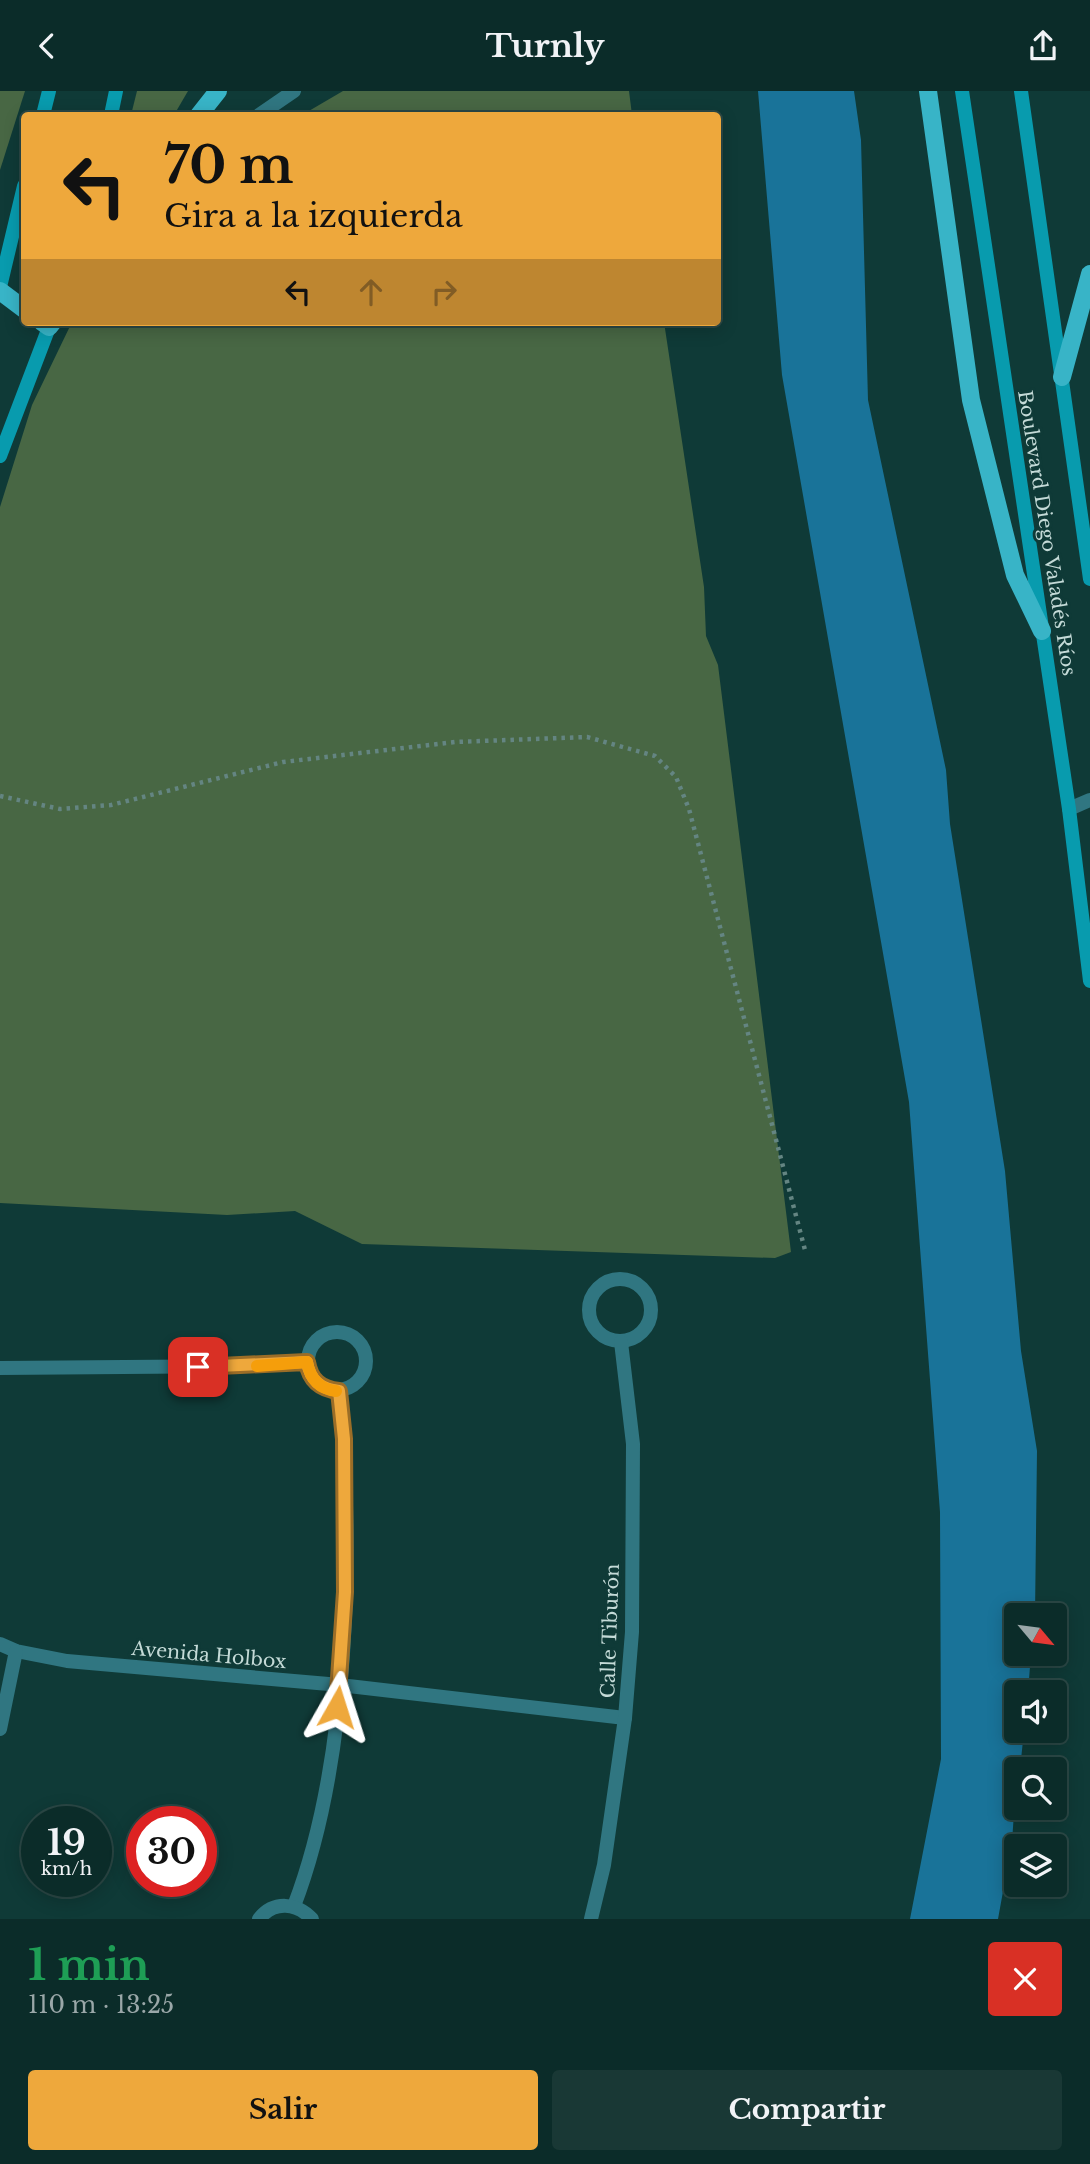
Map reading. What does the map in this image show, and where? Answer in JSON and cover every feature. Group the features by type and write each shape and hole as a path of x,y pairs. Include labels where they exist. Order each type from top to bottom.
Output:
{"main road":[{"path":"44,112 49,91"},
{"path":"112,112 116,91"},
{"path":"201,112 218,91"},
{"path":"928,91 971,400 1015,575 1042,631"},
{"name":"Boulevard Diego Valadés Ríos","path":"962,91 1069,809 1090,981"},
{"name":"Boulevard Diego Valadés Ríos","path":"1021,91 1090,579"},
{"path":"21,199 0,289 21,306"},
{"path":"1062,377 1090,274"},
{"path":"0,456 48,326"}],"street":[{"path":"263,112 294,91"},
{"path":"1069,809 1090,800"},
{"path":"613,1280 623,1280 641,1288 650,1306 646,1326 631,1339 621,1342 611,1341 594,1329 589,1309 596,1290 613,1280"},
{"path":"339,1332 356,1339 363,1347 366,1366 357,1383 339,1391 320,1387 309,1371 307,1362 308,1352 320,1336 339,1332"},
{"name":"Calle Tiburón","path":"591,1919 604,1865 625,1719 632,1632 633,1444 621,1342"},
{"path":"0,1368 248,1366 307,1362"},
{"path":"294,1906 315,1838 340,1685 345,1578 344,1439 339,1391"},
{"name":"Avenida Holbox","path":"0,1644 16,1651 67,1661 340,1685 625,1719"},
{"path":"0,1729 16,1651"},
{"path":"259,1919 272,1908 294,1906 312,1919"}],"path":[{"path":"0,796 60,809 111,805 283,762 455,742 587,737 655,756 676,777 689,809 805,1250"}],"green space":[{"path":"0,91 25,91 0,170"},
{"path":"137,91 188,91 176,112 132,112"},
{"path":"343,91 629,91 632,112 307,112"},
{"path":"70,326 665,326 704,587 706,636 718,665 791,1252 775,1258 362,1244 295,1211 227,1215 0,1203 0,507 32,405"}],"water":[{"path":"758,91 854,91 861,140 868,400 946,770 950,824 1005,1171 1021,1351 1037,1451 1035,1603 1004,1603 1004,1666 1030,1666 1029,1680 1004,1680 1004,1743 1023,1743 1021,1757 1004,1757 1004,1820 1014,1820 1013,1834 1004,1834 1004,1886 998,1919 910,1919 941,1759 940,1512 909,1102 782,375"}],"slow traffic":[{"path":"257,1366 307,1362 309,1371 320,1387 336,1391"}],"route":[{"path":"198,1367 307,1362 309,1371 320,1387 339,1391 344,1439 345,1592 337,1707"}]}
